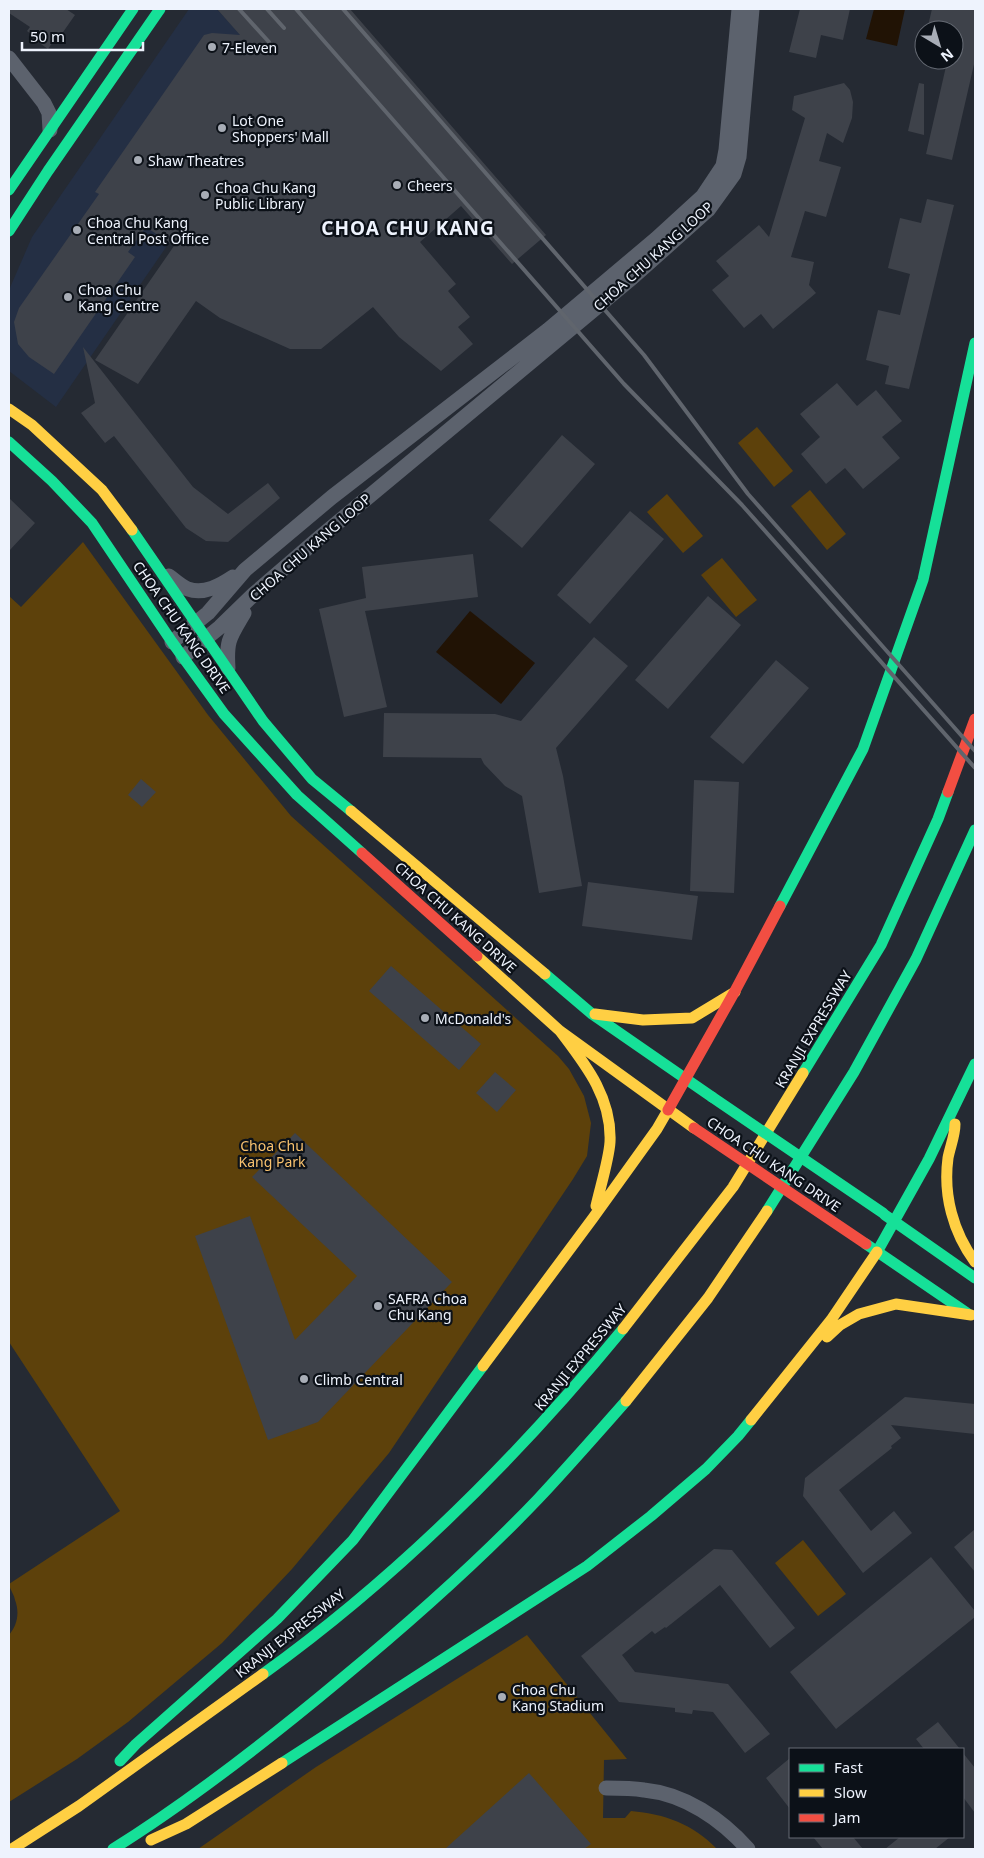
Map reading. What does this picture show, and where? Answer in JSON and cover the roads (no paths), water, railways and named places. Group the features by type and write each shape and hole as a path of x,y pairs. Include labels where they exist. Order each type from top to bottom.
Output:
{"main road":[{"path":"9,190 133,9"},
{"path":"9,231 160,9"},
{"path":"78,1806 136,1744 277,1619 353,1540 657,1129 736,991 863,749 923,580 975,343"},
{"name":"CHOA CHU KANG DRIVE","path":"9,409 32,425 102,490 134,532 262,721 312,779 592,1014 975,1278"},
{"name":"CHOA CHU KANG DRIVE","path":"9,442 52,481 98,516 183,658 224,714 297,795 560,1031 694,1128 973,1316"},
{"path":"98,516 102,490"},
{"name":"KRANJI EXPRESSWAY","path":"12,1849 78,1806 274,1667 374,1588 439,1529 540,1426 625,1328 733,1187 881,945 938,819 975,719"},
{"path":"113,1849 153,1824 273,1736 404,1627 472,1565 585,1448 626,1401 708,1298 767,1210 854,1072 916,959 975,830"},
{"path":"592,1014 643,1020 692,1018 736,991"},
{"path":"560,1031 599,1088 607,1110 610,1142 593,1218"},
{"path":"129,1849 186,1824 588,1566 706,1469 738,1436 798,1362 831,1320 878,1252 952,1117 975,1064"},
{"path":"952,1117 956,1125 948,1159 947,1178 950,1208 960,1238 975,1262"},
{"path":"798,1362 840,1325 859,1314 896,1304 973,1316"}],"street":[{"name":"CHOA CHU KANG LOOP","path":"172,642 208,613 245,570 332,497 548,330 704,196 723,166 729,131 739,9"},
{"name":"CHOA CHU KANG LOOP","path":"183,658 319,538 633,277 708,210 734,174 739,157 744,119 752,9"},
{"path":"9,58 44,103 49,113 50,130"},
{"path":"729,131 736,121 744,119"},
{"path":"673,222 681,223 708,210"},
{"path":"426,424 439,440"},
{"path":"157,568 188,589 198,590 218,587 245,570"},
{"path":"228,670 226,649 232,632 254,594"},
{"path":"606,1788 645,1790 686,1801 706,1812 748,1849"}],"railway":[{"path":"239,9 269,42"},
{"path":"267,9 284,28"},
{"path":"296,9 624,384 742,505 975,768"},
{"path":"343,9 644,355 748,494 975,751"}],"place":[{"name":"7-Eleven","path":"212,47"},
{"name":"Lot One Shoppers' Mall","path":"222,128"},
{"name":"Shaw Theatres","path":"138,160"},
{"name":"Cheers","path":"397,185"},
{"name":"Choa Chu Kang Public Library","path":"205,195"},
{"name":"Choa Chu Kang Central Post Office","path":"77,230"},
{"name":"Choa Chu Kang Centre","path":"68,297"},
{"name":"McDonald's","path":"425,1018"},
{"name":"SAFRA Choa Chu Kang","path":"378,1306"},
{"name":"Climb Central","path":"304,1379"},
{"name":"Choa Chu Kang Stadium","path":"502,1697"}],"district":[{"name":"CHOA CHU KANG","path":"408,228"}],"park label":[{"name":"Choa Chu Kang Park","path":"272,1154"}]}
